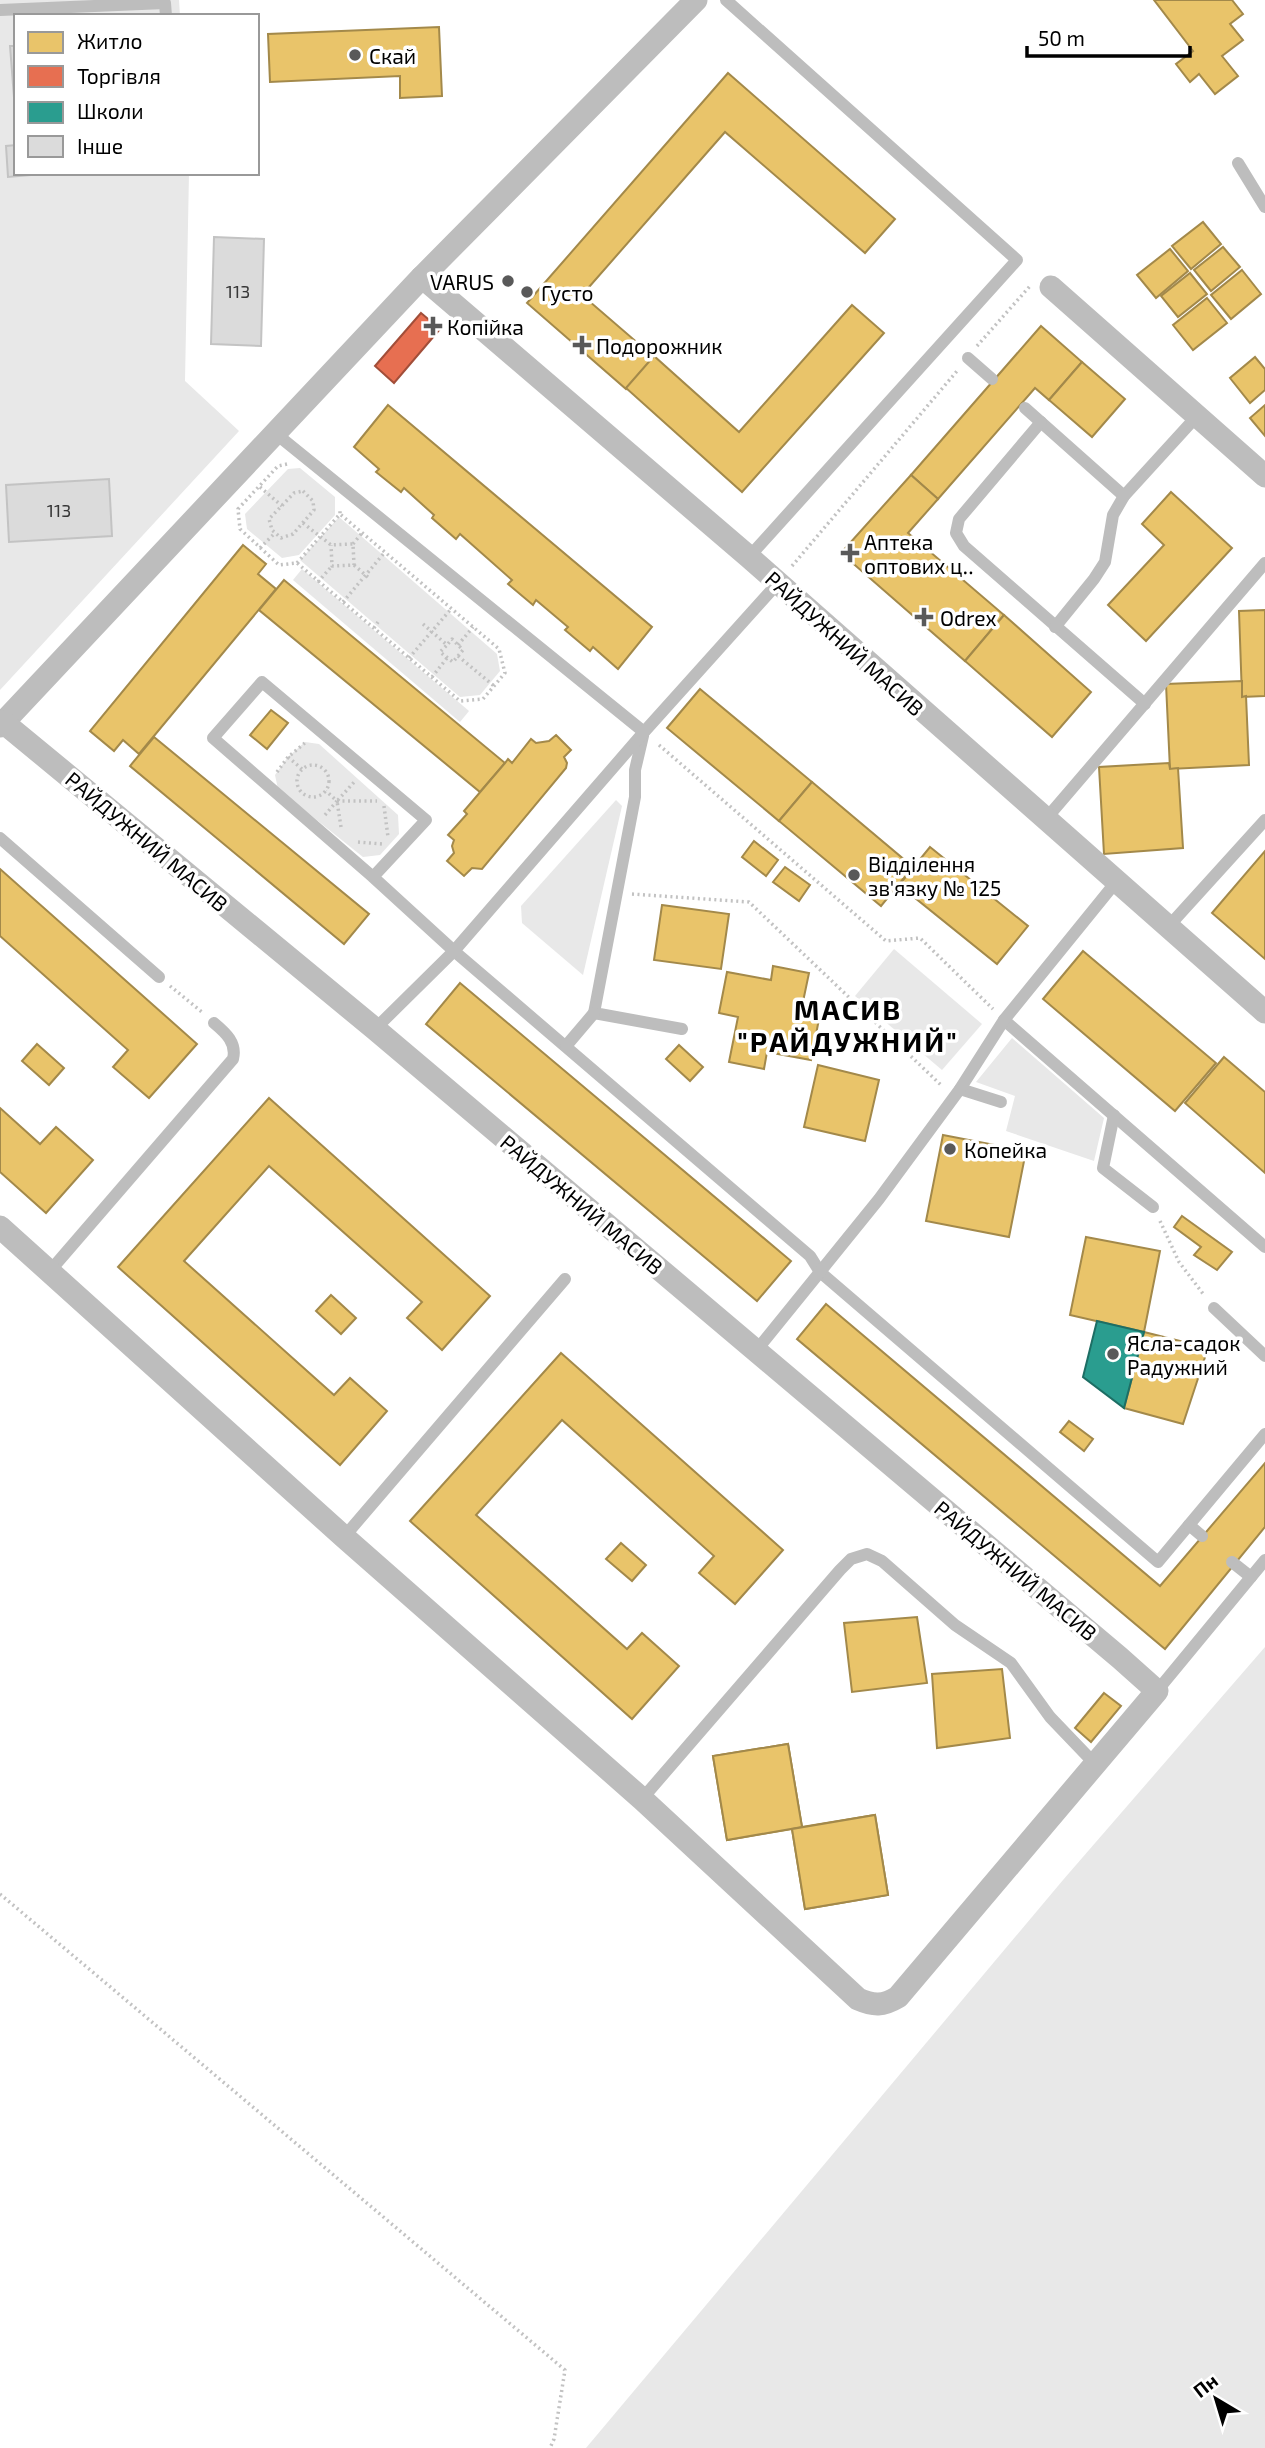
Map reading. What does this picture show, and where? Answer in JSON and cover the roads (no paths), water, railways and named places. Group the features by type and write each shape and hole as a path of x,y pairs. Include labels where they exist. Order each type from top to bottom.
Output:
{"street":[{"path":"2,724 422,277 696,0"},
{"name":"РАЙДУЖНИЙ МАСИВ","path":"422,277 749,557 1265,1012"},
{"path":"1044,282 1265,477"},
{"name":"РАЙДУЖНИЙ МАСИВ","path":"2,724 375,1029 1157,1691"},
{"path":"0,1227 344,1537 642,1799 858,1999 871,2005 886,2005 898,1997 1157,1691"}],"lane":[{"path":"726,0 1017,260 749,557"},
{"path":"0,10 166,3 166,14"},
{"path":"1238,163 1265,207"},
{"path":"968,358 992,379"},
{"path":"1026,408 1124,496"},
{"path":"1055,627 1105,562 1113,514 1124,496 1197,416"},
{"path":"1041,422 958,519 956,533 964,546 1145,704"},
{"path":"275,433 644,732"},
{"path":"1045,820 1265,563"},
{"path":"375,1029 453,951 778,583"},
{"path":"373,877 426,820 262,682 213,738 373,877 453,951 810,1256 820,1272 1158,1562 1265,1434"},
{"path":"566,1046 594,1013 635,797 635,770 644,732"},
{"path":"1168,927 1265,820"},
{"path":"0,838 159,977"},
{"path":"756,1351 879,1199 957,1093 1004,1020 1116,881"},
{"path":"594,1013 682,1029"},
{"path":"1004,1020 1265,1247"},
{"path":"50,1271 233,1059 232,1044 215,1023"},
{"path":"957,1093 1002,1102"},
{"path":"1114,1115 1103,1168 1153,1206"},
{"path":"344,1537 565,1279"},
{"path":"1214,1308 1265,1356"},
{"path":"1189,1525 1202,1536"},
{"path":"642,1799 840,1570 851,1559 867,1554 882,1561 956,1625 1012,1663 1050,1717 1095,1764"},
{"path":"1157,1691 1265,1560"},
{"path":"1233,1562 1251,1577"}],"place":[{"name":"Скай","path":"355,55"},
{"name":"VARUS","path":"508,281"},
{"name":"Густо","path":"527,292"},
{"name":"Копійка","path":"433,326"},
{"name":"Подорожник","path":"582,345"},
{"name":"Аптека оптових ц‥","path":"850,553"},
{"name":"Odrex","path":"924,617"},
{"name":"Відділення зв'язку № 125","path":"854,875"},
{"name":"Копейка","path":"950,1149"},
{"name":"Ясла-садок Радужний","path":"1113,1354"}],"district":[{"name":"МАСИВ \"РАЙДУЖНИЙ\"","path":"848,1025"}]}
